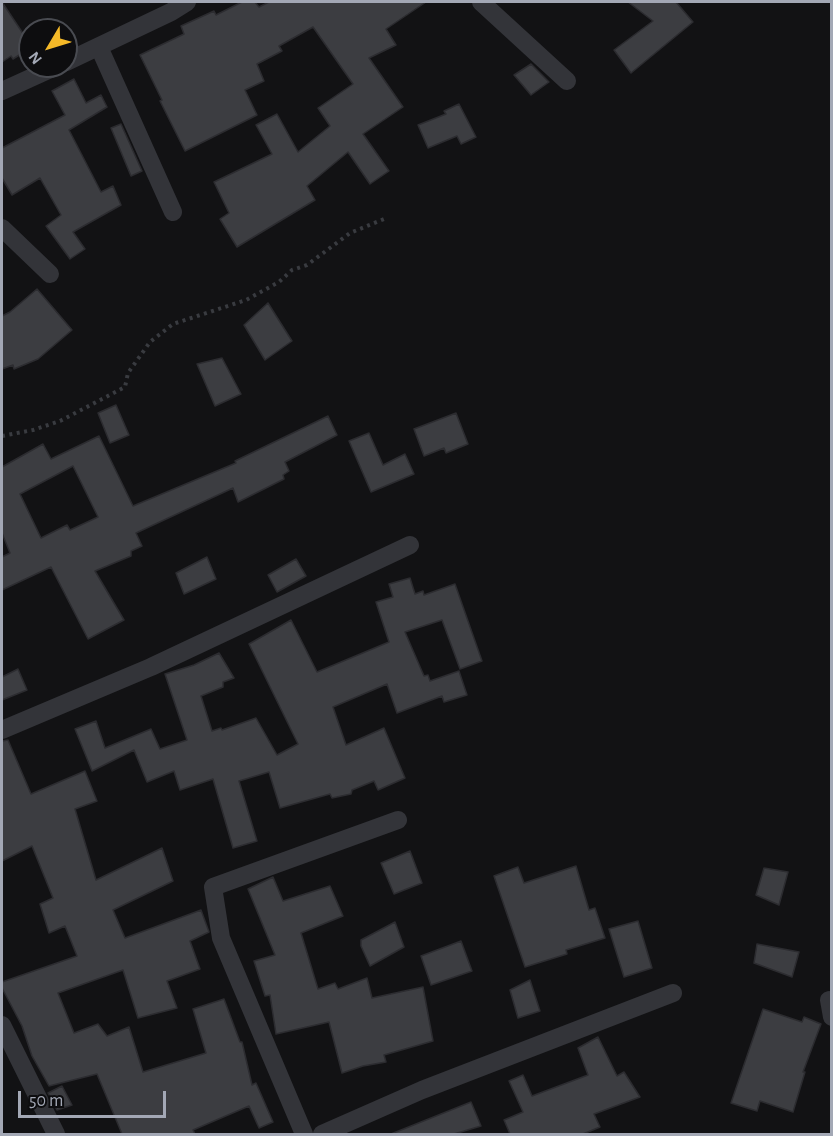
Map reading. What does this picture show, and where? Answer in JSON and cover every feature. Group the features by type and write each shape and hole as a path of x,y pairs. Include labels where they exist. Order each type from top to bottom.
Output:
{"street":[{"path":"78,57 99,47 166,7 188,2"},
{"path":"481,2 567,81"},
{"path":"99,47 172,212"},
{"path":"2,91 31,78"},
{"path":"2,228 50,274"},
{"path":"2,730 151,668 410,545"},
{"path":"304,1134 221,938 213,887 398,820"},
{"path":"322,1134 422,1090 673,993"},
{"path":"2,1025 56,1134"}],"path":[{"path":"2,436 33,430 60,421 125,387 129,373 150,342 173,324 246,300 279,282 292,270 307,266 351,233 384,219"}],"building":[{"path":"2,2 18,26 18,56 13,59 11,56 2,62"},
{"path":"242,2 255,2 259,7 269,2 426,2 386,29 396,45 369,58 403,107 363,134 389,171 370,184 348,152 307,186 315,200 237,247 220,219 229,213 214,182 272,154 256,125 277,114 298,152 330,126 318,108 353,84 313,27 279,46 282,51 257,64 264,81 245,90 257,115 185,151 140,55 184,34 181,26 214,11 216,15"},
{"path":"628,2 676,2 693,22 631,73 614,50 653,21"},
{"path":"531,64 549,82 531,95 514,75"},
{"path":"74,79 86,103 101,95 107,107 69,130 101,192 113,186 121,205 73,232 85,249 70,259 46,226 61,215 40,178 12,195 2,178 2,148 65,115 52,91"},
{"path":"459,104 476,137 461,144 457,136 428,148 418,125 446,114 444,111"},
{"path":"121,124 142,171 131,176 111,128"},
{"path":"37,289 72,330 38,359 14,369 13,365 2,369 2,316"},
{"path":"268,303 292,341 265,360 244,325"},
{"path":"222,358 241,394 215,406 197,364"},
{"path":"116,405 129,435 110,443 98,413"},
{"path":"456,413 468,444 446,453 444,448 424,456 414,429"},
{"path":"328,416 337,435 285,462 289,471 283,475 284,479 238,502 233,488 136,533 142,546 131,551 131,556 95,571 124,620 88,639 51,567 2,590 2,557 10,553 2,533 2,467 43,444 51,459 99,436 133,506 236,463 235,461","holes":["73,466 98,517 70,530 67,525 41,538 20,494"]},
{"path":"369,433 383,465 405,454 414,474 371,492 349,441"},
{"path":"207,557 216,579 184,594 176,573"},
{"path":"296,559 306,576 277,592 268,575"},
{"path":"410,578 415,594 423,591 424,595 455,584 482,661 460,669 442,620 405,632 424,676 428,675 430,681 459,671 467,695 444,702 442,696 397,713 387,684 333,707 346,745 384,728 405,778 378,790 374,781 352,790 351,794 332,798 330,794 280,808 269,772 239,781 257,841 233,848 213,779 180,790 174,771 147,782 134,750 92,771 75,729 96,721 105,748 151,729 160,749 187,740 165,674 194,665 219,653 234,678 223,682 223,687 201,696 212,731 221,728 222,730 256,718 277,755 298,744 249,644 291,620 317,672 389,642 376,602 393,597 389,584"},
{"path":"18,669 27,690 2,700 2,677"},
{"path":"8,740 31,794 85,771 97,801 75,809 96,880 162,848 173,881 113,910 125,938 201,910 209,932 190,941 200,969 167,981 177,1008 138,1018 123,970 58,993 74,1033 98,1024 107,1036 129,1027 143,1072 206,1053 193,1009 224,999 240,1042 242,1042 252,1085 256,1083 273,1122 259,1128 249,1106 193,1130 195,1134 122,1134 97,1074 49,1086 32,1056 22,1026 2,988 2,982 77,956 65,926 49,933 40,904 53,898 32,846 2,861 2,741"},
{"path":"410,851 422,883 394,894 381,863"},
{"path":"576,866 589,910 595,908 605,938 566,950 567,954 525,967 494,876 518,867 524,883"},
{"path":"764,868 788,872 779,905 756,895"},
{"path":"273,877 283,901 330,886 343,916 301,933 318,989 335,983 338,989 367,978 372,998 423,987 433,1041 384,1055 386,1062 342,1073 329,1022 276,1034 270,995 265,996 254,961 275,955 248,889"},
{"path":"638,921 652,968 624,977 609,929"},
{"path":"395,922 404,947 370,966 361,946 361,940"},
{"path":"461,941 472,971 431,985 421,956"},
{"path":"757,944 799,952 792,977 754,963"},
{"path":"530,980 540,1011 518,1018 510,990"},
{"path":"763,1009 802,1022 804,1017 821,1024 803,1072 805,1072 793,1112 760,1101 757,1111 731,1103"},
{"path":"598,1037 617,1076 624,1072 640,1097 594,1114 600,1127 583,1134 510,1134 504,1120 523,1112 509,1081 523,1075 532,1096 588,1075 578,1048"},
{"path":"62,1086 72,1105 57,1110 48,1093"},
{"path":"471,1102 481,1126 454,1134 391,1134"}]}
